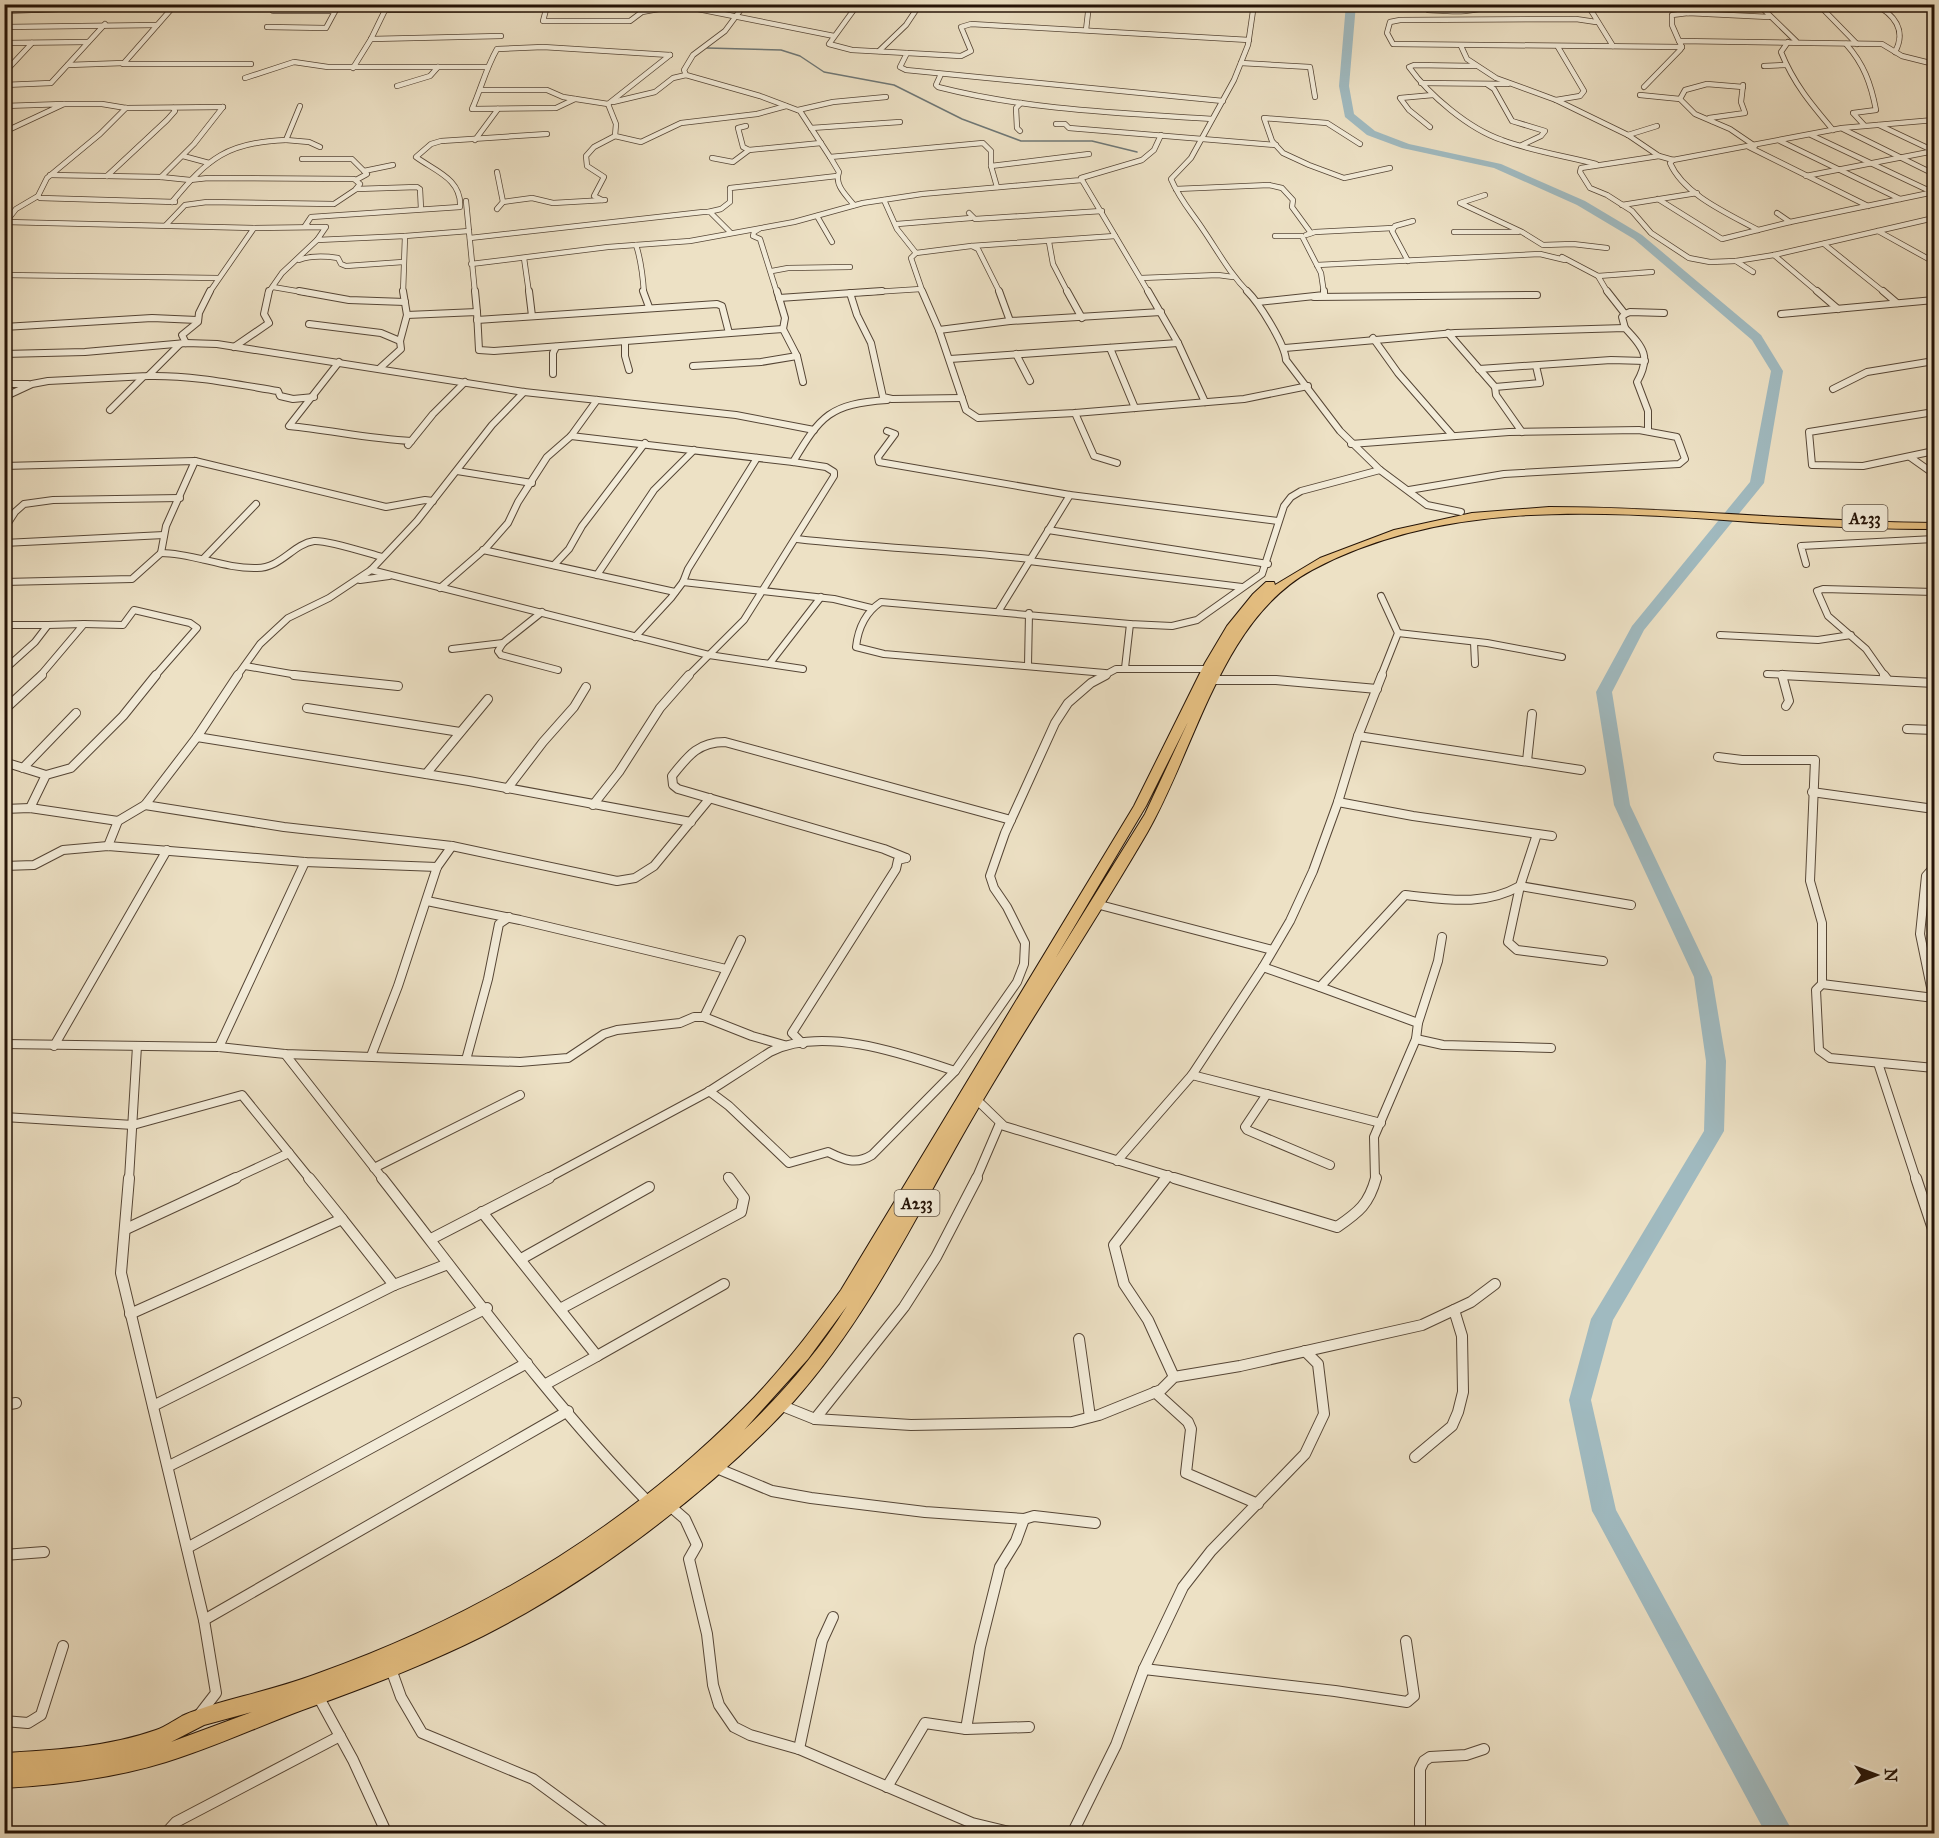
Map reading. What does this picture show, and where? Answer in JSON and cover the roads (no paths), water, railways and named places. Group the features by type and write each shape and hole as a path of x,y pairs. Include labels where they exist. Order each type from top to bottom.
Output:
{"highway":[{"name":"A233","path":"4,1779 65,1776 167,1753 391,1669 473,1632 567,1579 670,1506 780,1405 831,1343 860,1299 976,1099 991,1062 1096,904 1154,807 1233,626 1257,596 1281,575 1311,557 1346,542 1388,529 1461,512 1581,502 1796,517 1935,520"},
{"name":"A233","path":"4,1762 60,1759 159,1739 197,1719 237,1708 374,1661 466,1621 560,1569 649,1503 711,1452 757,1407 817,1337 847,1294 991,1062 1140,806 1214,672 1244,627 1279,587 1320,562 1355,546 1394,533 1480,516 1565,509 1670,509"},
{"name":"A233","path":"1796,517 1868,526 1935,526"}],"street":[{"path":"113,7 227,7 228,4"},
{"path":"277,4 273,11 335,11"},
{"path":"267,27 326,28 339,4"},
{"path":"352,68 371,39 388,4"},
{"path":"385,10 547,7 543,21 630,21 642,12 664,8 672,4 834,36"},
{"path":"686,75 684,70 686,62 696,50 718,37 738,17 745,4"},
{"path":"768,4 789,8"},
{"path":"858,4 834,36 829,44 831,46 961,56 970,51 961,27 967,24 1249,40"},
{"path":"879,51 906,25 920,4"},
{"path":"1086,30 1089,4"},
{"path":"1254,4 1249,40 1223,101 1200,138 1191,158 1171,177 1176,189 1233,277 1258,302 1286,348 1286,360 1351,444 1380,470 1431,507 1461,512"},
{"path":"1425,4 1428,10 1485,9 1492,4"},
{"path":"1587,4 1596,22 1613,46"},
{"path":"1679,4 1689,13"},
{"path":"1758,4 1791,39 1803,44"},
{"path":"1818,4 1857,44"},
{"path":"1874,4 1884,9 1896,21 1900,40 1895,52"},
{"path":"1884,9 1890,4"},
{"path":"121,64 173,7"},
{"path":"4,11 59,9"},
{"path":"1644,87 1668,61 1680,53 1682,47 1672,25 1672,15 1689,13 1769,16"},
{"path":"1596,22 1576,19 1400,20 1390,22 1388,33 1393,44 1682,47"},
{"path":"4,85 48,84 105,24"},
{"path":"4,27 157,25"},
{"path":"371,39 501,36"},
{"path":"1791,39 1784,44 1780,52 1799,85 1801,93 1833,130"},
{"path":"1679,41 1886,45 1895,52 1935,63"},
{"path":"4,43 88,42"},
{"path":"4,73 32,43"},
{"path":"1846,44 1860,58 1872,86 1876,110 1853,112 1864,125"},
{"path":"1461,46 1467,59 1496,78 1556,100 1628,135 1659,156 1673,160 1842,128 1935,120"},
{"path":"575,99 561,108 472,109 485,80 487,67 497,49 543,47 670,55 610,103"},
{"path":"1556,100 1580,96 1584,91 1558,47"},
{"path":"907,53 901,68 941,75 1223,101"},
{"path":"4,61 16,61"},
{"path":"245,78 294,62 312,63 328,68 487,67"},
{"path":"1241,63 1310,67 1315,98"},
{"path":"68,65 251,64"},
{"path":"1764,66 1786,65"},
{"path":"1476,66 1409,67 1433,94 1482,132 1596,164"},
{"path":"397,86 407,81 430,76 438,67"},
{"path":"480,90 548,90 555,95 610,103 655,92 673,78 686,75 798,110 833,102 886,97"},
{"path":"941,75 936,85 940,88 971,97 1021,104 1212,118"},
{"path":"1423,85 1513,84"},
{"path":"1680,99 1685,90 1707,84 1744,85 1741,102 1745,113 1709,118 1713,122"},
{"path":"1488,85 1498,96 1512,121 1545,130 1541,136 1522,145"},
{"path":"1430,127 1409,110 1400,98 1433,94"},
{"path":"1640,95 1680,99 1689,111 1728,128 1752,146 1806,176 1868,206"},
{"path":"610,103 616,120 615,136"},
{"path":"4,132 64,104"},
{"path":"4,106 102,104 126,108 223,108 183,156 161,177"},
{"path":"1020,131 1017,128 1016,108 1021,104"},
{"path":"286,140 300,106"},
{"path":"498,208 503,202 531,198 553,203 605,200 594,196 604,177 588,166 585,161 587,153 595,146 615,136 641,142 681,123 757,114 786,106"},
{"path":"5,222 16,208 38,196 50,175 100,134 126,108"},
{"path":"107,176 117,164 165,123 176,111 173,108"},
{"path":"475,140 498,109"},
{"path":"798,110 821,142 838,172 839,186 854,205"},
{"path":"1360,144 1327,123 1264,118 1268,131 1282,153 1299,161 1348,178 1362,172 1390,168"},
{"path":"811,128 900,122"},
{"path":"1056,124 1065,124 1070,128 1276,145"},
{"path":"1878,124 1935,151"},
{"path":"746,126 738,128 743,147 749,150"},
{"path":"1628,135 1657,126"},
{"path":"1842,128 1935,174"},
{"path":"326,227 305,226 311,217 460,207 462,198 456,184 416,157 431,144 441,141 547,134"},
{"path":"471,264 636,245 667,244 761,228 884,200 1082,180 1082,178 1142,160 1154,150 1161,135"},
{"path":"1811,135 1933,192"},
{"path":"172,202 190,180 209,163 216,160 222,153 242,145 255,141 286,140 309,142 320,147"},
{"path":"1779,141 1900,199"},
{"path":"712,158 733,162 749,150 821,142"},
{"path":"830,158 983,143 991,151 991,166 997,187"},
{"path":"1806,176 1935,151"},
{"path":"991,166 1030,159 1089,154"},
{"path":"183,156 209,163"},
{"path":"1659,156 1596,164 1580,169 1590,188 1632,211 1651,233 1689,258 1710,262 1736,261 1774,255 1933,219"},
{"path":"50,175 161,177 190,180 208,178 356,180 367,174 352,159 302,159"},
{"path":"1673,160 1670,163 1672,169 1697,193 1758,230"},
{"path":"364,171 393,165"},
{"path":"497,172 503,202"},
{"path":"317,240 469,235 708,212 726,206 730,202 730,188 837,176"},
{"path":"356,180 360,184 357,189"},
{"path":"1082,180 1179,343 1205,402"},
{"path":"1176,189 1269,185 1282,188 1293,200 1292,207 1311,233"},
{"path":"38,196 40,198 172,202 185,205 207,202 334,204 341,197 357,189 417,187 420,189 421,209"},
{"path":"1658,199 1722,239 1790,222 1933,192"},
{"path":"1622,205 1697,193"},
{"path":"1485,195 1460,203 1522,232 1565,260 1598,276 1652,272"},
{"path":"884,200 900,233 916,253"},
{"path":"466,201 479,350 556,347 783,328"},
{"path":"166,225 185,205"},
{"path":"4,208 16,208"},
{"path":"897,224 970,215 984,219 1038,213 1102,211"},
{"path":"708,212 730,232"},
{"path":"1777,213 1790,222"},
{"path":"817,216 832,242"},
{"path":"1275,236 1302,236 1311,233 1393,228 1413,221"},
{"path":"5,222 254,228 326,227"},
{"path":"234,347 269,323 263,306 273,287 285,271 317,240 326,227"},
{"path":"183,343 182,335 198,322 196,315 218,278 254,228"},
{"path":"754,234 761,228"},
{"path":"1393,228 1392,231 1408,261"},
{"path":"741,231 754,234"},
{"path":"1878,231 1935,262"},
{"path":"1454,232 1522,232"},
{"path":"754,234 753,237 760,239 764,256 772,271 785,318 783,328 797,356 803,382"},
{"path":"380,368 401,349 400,341 407,315 403,262 405,236"},
{"path":"1115,236 971,246 916,253 911,258 968,413 978,418 1075,413 1263,396 1308,386"},
{"path":"1302,236 1317,265 1325,291 1324,295 1314,297"},
{"path":"1049,242 1053,264 1074,302 1075,309 1082,318"},
{"path":"1543,245 1574,244 1607,248"},
{"path":"1824,244 1897,303"},
{"path":"636,245 639,266 645,281 643,291 649,307"},
{"path":"978,249 985,245"},
{"path":"971,246 978,249 985,268 1007,309 1010,321"},
{"path":"1317,265 1540,254 1565,260"},
{"path":"1774,255 1838,309"},
{"path":"285,271 305,257 338,258 341,264 346,266 403,262"},
{"path":"524,258 532,316"},
{"path":"1736,261 1753,272"},
{"path":"772,271 788,268 850,267"},
{"path":"4,275 218,278"},
{"path":"1141,278 1218,275 1233,277"},
{"path":"1598,276 1614,303 1625,314"},
{"path":"273,287 349,300 405,302"},
{"path":"779,298 921,289"},
{"path":"850,293 857,315 871,343 883,397 892,399"},
{"path":"1258,302 1314,297 1538,295"},
{"path":"1781,314 1935,300"},
{"path":"477,320 709,304 722,306 729,333"},
{"path":"407,315 477,312"},
{"path":"939,330 1010,321 1161,312"},
{"path":"1648,431 1648,411 1637,382 1644,372 1645,361 1641,348 1625,328 1622,317 1630,312 1664,313"},
{"path":"4,327 152,318 197,320"},
{"path":"309,324 381,333 400,341"},
{"path":"1286,348 1373,338 1448,333 1625,328"},
{"path":"1448,333 1496,387 1496,395 1522,432"},
{"path":"1373,338 1398,373 1452,435"},
{"path":"625,342 625,356 629,370"},
{"path":"110,410 183,343"},
{"path":"4,354 85,352 183,343 234,347 524,392 736,415 814,430"},
{"path":"950,359 1179,343"},
{"path":"553,374 553,353 556,347"},
{"path":"1110,348 1135,408"},
{"path":"1016,354 1030,381"},
{"path":"693,366 761,362 797,356"},
{"path":"1479,369 1611,360 1645,361"},
{"path":"1833,389 1867,372 1935,361"},
{"path":"339,362 314,397 289,426 345,432 410,443 465,382"},
{"path":"1496,387 1540,383 1536,366"},
{"path":"4,384 32,384 116,376 170,375 239,384 278,392 280,396 293,399 314,397"},
{"path":"4,397 32,384"},
{"path":"108,846 118,821 145,805 197,737 220,698 260,644 288,618 321,602 371,570 434,501 492,425 524,392"},
{"path":"793,462 814,430 835,407 845,403 892,399 962,398"},
{"path":"440,588 500,533 518,509 518,502 548,457 571,436 597,400"},
{"path":"1935,412 1809,432 1812,465 1863,466 1935,451"},
{"path":"1075,413 1094,456 1117,463"},
{"path":"887,430 895,434 878,457 879,462 1070,495 1278,521"},
{"path":"1351,444 1452,435 1648,431 1677,437 1684,461 1665,465 1448,480 1409,490"},
{"path":"571,436 793,462 826,467 834,472 834,477 797,539 744,620 709,654 660,708 619,772 593,805"},
{"path":"554,565 569,549 582,526 645,443"},
{"path":"597,575 654,490 694,450"},
{"path":"1910,457 1935,474"},
{"path":"635,637 683,582 688,569 758,458"},
{"path":"4,466 195,461 386,507 418,501 434,501"},
{"path":"4,582 132,579 161,553 164,535 195,461"},
{"path":"1377,689 1214,672 1125,668 1105,673 860,650 856,647 856,641 871,608 881,602 1029,613 1130,624 1173,626 1188,623 1197,620 1262,574 1268,564 1278,521 1286,501 1293,494 1380,470"},
{"path":"457,471 532,483"},
{"path":"998,612 1070,495"},
{"path":"4,529 15,512 24,504 52,500 180,498"},
{"path":"203,559 256,504"},
{"path":"1048,530 1268,564"},
{"path":"4,543 164,535"},
{"path":"1806,564 1801,546 1935,538"},
{"path":"797,539 841,544 954,550 1242,587"},
{"path":"161,553 249,569 263,568 280,562 316,541 382,557"},
{"path":"483,550 675,592"},
{"path":"371,570 709,654 803,669"},
{"path":"357,580 394,575"},
{"path":"683,582 821,597 871,608"},
{"path":"1887,680 1870,654 1828,616 1817,591 1823,589 1935,592"},
{"path":"1117,1161 1192,1075 1263,966 1313,871 1338,802 1358,736 1398,633 1381,596"},
{"path":"770,663 821,597"},
{"path":"4,625 123,625 134,610 190,623 197,628 180,645 123,717 71,768 46,775 4,762"},
{"path":"542,612 503,643 498,651 501,655 558,670"},
{"path":"1028,665 1029,613"},
{"path":"4,710 49,668 84,624"},
{"path":"1125,668 1130,624"},
{"path":"4,670 35,642 48,625"},
{"path":"1398,633 1474,642 1563,657"},
{"path":"1720,635 1818,640 1851,635"},
{"path":"1474,642 1475,664"},
{"path":"452,649 503,643"},
{"path":"245,666 312,678 398,686"},
{"path":"709,1091 729,1106 789,1163 828,1152 848,1163 856,1163 872,1155 955,1071 1017,981 1024,964 1025,943 1021,932 993,888 990,876 1011,820 1055,723 1068,703 1105,673"},
{"path":"1767,674 1935,683"},
{"path":"1782,674 1789,701 1786,706"},
{"path":"507,789 543,742 574,707 586,687"},
{"path":"426,774 488,699"},
{"path":"307,708 460,732"},
{"path":"23,768 76,713"},
{"path":"1527,761 1532,714"},
{"path":"1907,729 1935,730"},
{"path":"1358,736 1581,770"},
{"path":"197,737 426,774 691,822"},
{"path":"803,1044 792,1033 867,917 896,869 898,860 906,858 884,849 678,789 673,785 672,776 695,747 712,741 725,742 1011,820"},
{"path":"1718,757 1742,760 1815,760 1810,881 1822,923 1822,984 1816,990 1818,1050 1825,1057 1830,1058 1935,1068"},
{"path":"30,808 46,775"},
{"path":"1812,792 1935,809"},
{"path":"145,805 284,827 453,846 617,880 627,880 643,874 654,866 710,798"},
{"path":"1338,802 1413,816 1552,836"},
{"path":"4,809 30,808 118,821"},
{"path":"1537,834 1520,886 1508,942 1517,950 1603,962"},
{"path":"4,866 34,865 63,850 108,846 305,862 437,867"},
{"path":"371,1056 437,867 453,846"},
{"path":"54,1046 167,850"},
{"path":"219,1047 305,862"},
{"path":"1822,984 1934,998 1920,934 1926,876 1934,867"},
{"path":"1320,987 1405,895 1485,901 1507,896 1520,886 1631,905"},
{"path":"427,901 508,917 726,969"},
{"path":"1096,904 1272,950"},
{"path":"466,1060 488,979 499,924 508,917"},
{"path":"976,1099 1000,1123 1041,1138 1338,1227 1357,1214 1371,1196 1376,1176 1374,1137 1416,1039 1418,1023 1438,962 1442,937"},
{"path":"704,1017 741,940"},
{"path":"1263,966 1418,1023"},
{"path":"4,1044 219,1047 285,1054 520,1062 568,1058 604,1034 670,1025 694,1017 704,1017 752,1036 784,1045 833,1042 879,1049 955,1071"},
{"path":"1416,1039 1443,1045 1551,1048"},
{"path":"431,1239 709,1091 784,1045"},
{"path":"137,1046 126,1229 120,1274 169,1466 204,1620 216,1692 237,1708"},
{"path":"285,1054 431,1239 448,1264 487,1308 527,1363 610,1463 649,1503"},
{"path":"1878,1063 1935,1232"},
{"path":"1192,1075 1381,1123"},
{"path":"4,1117 133,1125 237,1094 242,1095 393,1285"},
{"path":"1267,1094 1245,1127 1247,1130 1330,1165"},
{"path":"374,1168 520,1095"},
{"path":"815,1419 888,1329 919,1283 959,1215 1000,1123"},
{"path":"126,1229 289,1153"},
{"path":"1168,1175 1114,1245 1124,1284 1148,1320 1174,1377"},
{"path":"560,1309 741,1212 746,1206 746,1200 728,1177"},
{"path":"521,1259 649,1187"},
{"path":"482,1212 597,1356"},
{"path":"130,1314 342,1219"},
{"path":"153,1406 393,1285 448,1264"},
{"path":"546,1384 724,1284"},
{"path":"780,1405 815,1419 910,1425 1072,1422 1161,1390 1174,1377 1422,1325 1471,1302 1495,1284"},
{"path":"169,1466 487,1308"},
{"path":"1415,1456 1452,1426 1458,1412 1463,1392 1462,1336 1454,1310"},
{"path":"1079,1339 1090,1417"},
{"path":"1072,1833 1116,1745 1144,1669 1184,1587 1211,1551 1305,1454 1324,1414 1318,1364 1305,1351"},
{"path":"187,1548 527,1363"},
{"path":"1155,1392 1188,1422 1191,1429 1186,1473 1258,1504"},
{"path":"4,1405 16,1403"},
{"path":"204,1620 568,1411"},
{"path":"714,1467 772,1491 811,1498 925,1512 1024,1519 1034,1516 1095,1523"},
{"path":"670,1506 685,1519 697,1545 690,1559 707,1634 714,1686 719,1705 734,1727 750,1736 799,1749 972,1823 1017,1833"},
{"path":"966,1729 980,1647 1000,1567 1016,1541 1024,1519"},
{"path":"4,1555 44,1552"},
{"path":"799,1749 822,1641 833,1617"},
{"path":"1144,1669 1335,1691 1407,1702 1414,1696 1406,1641"},
{"path":"4,1721 28,1723 41,1715 63,1646"},
{"path":"391,1669 401,1697 422,1733 532,1779 608,1833"},
{"path":"197,1719 216,1692"},
{"path":"318,1696 387,1833"},
{"path":"887,1787 925,1723 966,1729 1029,1727"},
{"path":"165,1833 176,1822 340,1736"},
{"path":"1420,1833 1420,1769 1424,1761 1431,1757 1466,1755 1484,1749"}],"waterway":[{"path":"1351,4 1344,86 1349,115 1371,133 1406,146 1497,166 1581,203 1638,237 1757,338 1777,371 1757,483 1637,629 1604,692 1622,805 1703,977 1716,1061 1714,1131 1602,1319 1580,1400 1604,1511 1781,1834"},
{"path":"707,48 781,50 800,56 824,72 894,85 962,119 1021,141 1092,141 1137,152"}]}
